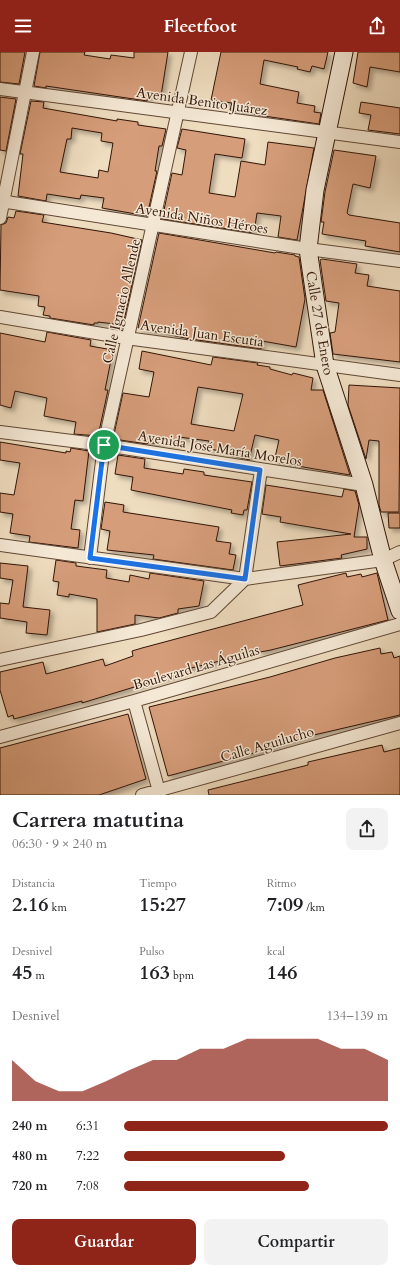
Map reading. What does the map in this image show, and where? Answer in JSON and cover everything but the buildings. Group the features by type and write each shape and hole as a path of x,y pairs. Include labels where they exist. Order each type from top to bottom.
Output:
{"street":[{"path":"0,218 33,52"},
{"name":"Calle Ignacio Allende","path":"90,558 104,445 126,338 154,226 191,52"},
{"name":"Calle 27 de Enero","path":"344,52 315,190 308,250 325,365 364,485 383,560 400,611"},
{"name":"Avenida Benito Juárez","path":"0,89 400,142"},
{"name":"Avenida Niños Héroes","path":"2,202 308,250 400,261"},
{"name":"Avenida Juan Escutia","path":"0,317 126,338 400,375"},
{"name":"Avenida José María Morelos","path":"0,432 104,445 364,485"},
{"path":"0,660 141,630 211,612 245,579 260,470"},
{"path":"0,546 245,579 383,560 400,552"},
{"name":"Boulevard Las Águilas","path":"0,738 400,624"},
{"path":"134,701 159,793"},
{"name":"Calle Aguilucho","path":"142,795 159,793 400,723"}],"route":[{"path":"104,445 260,470 245,579 90,558 104,445"}]}
